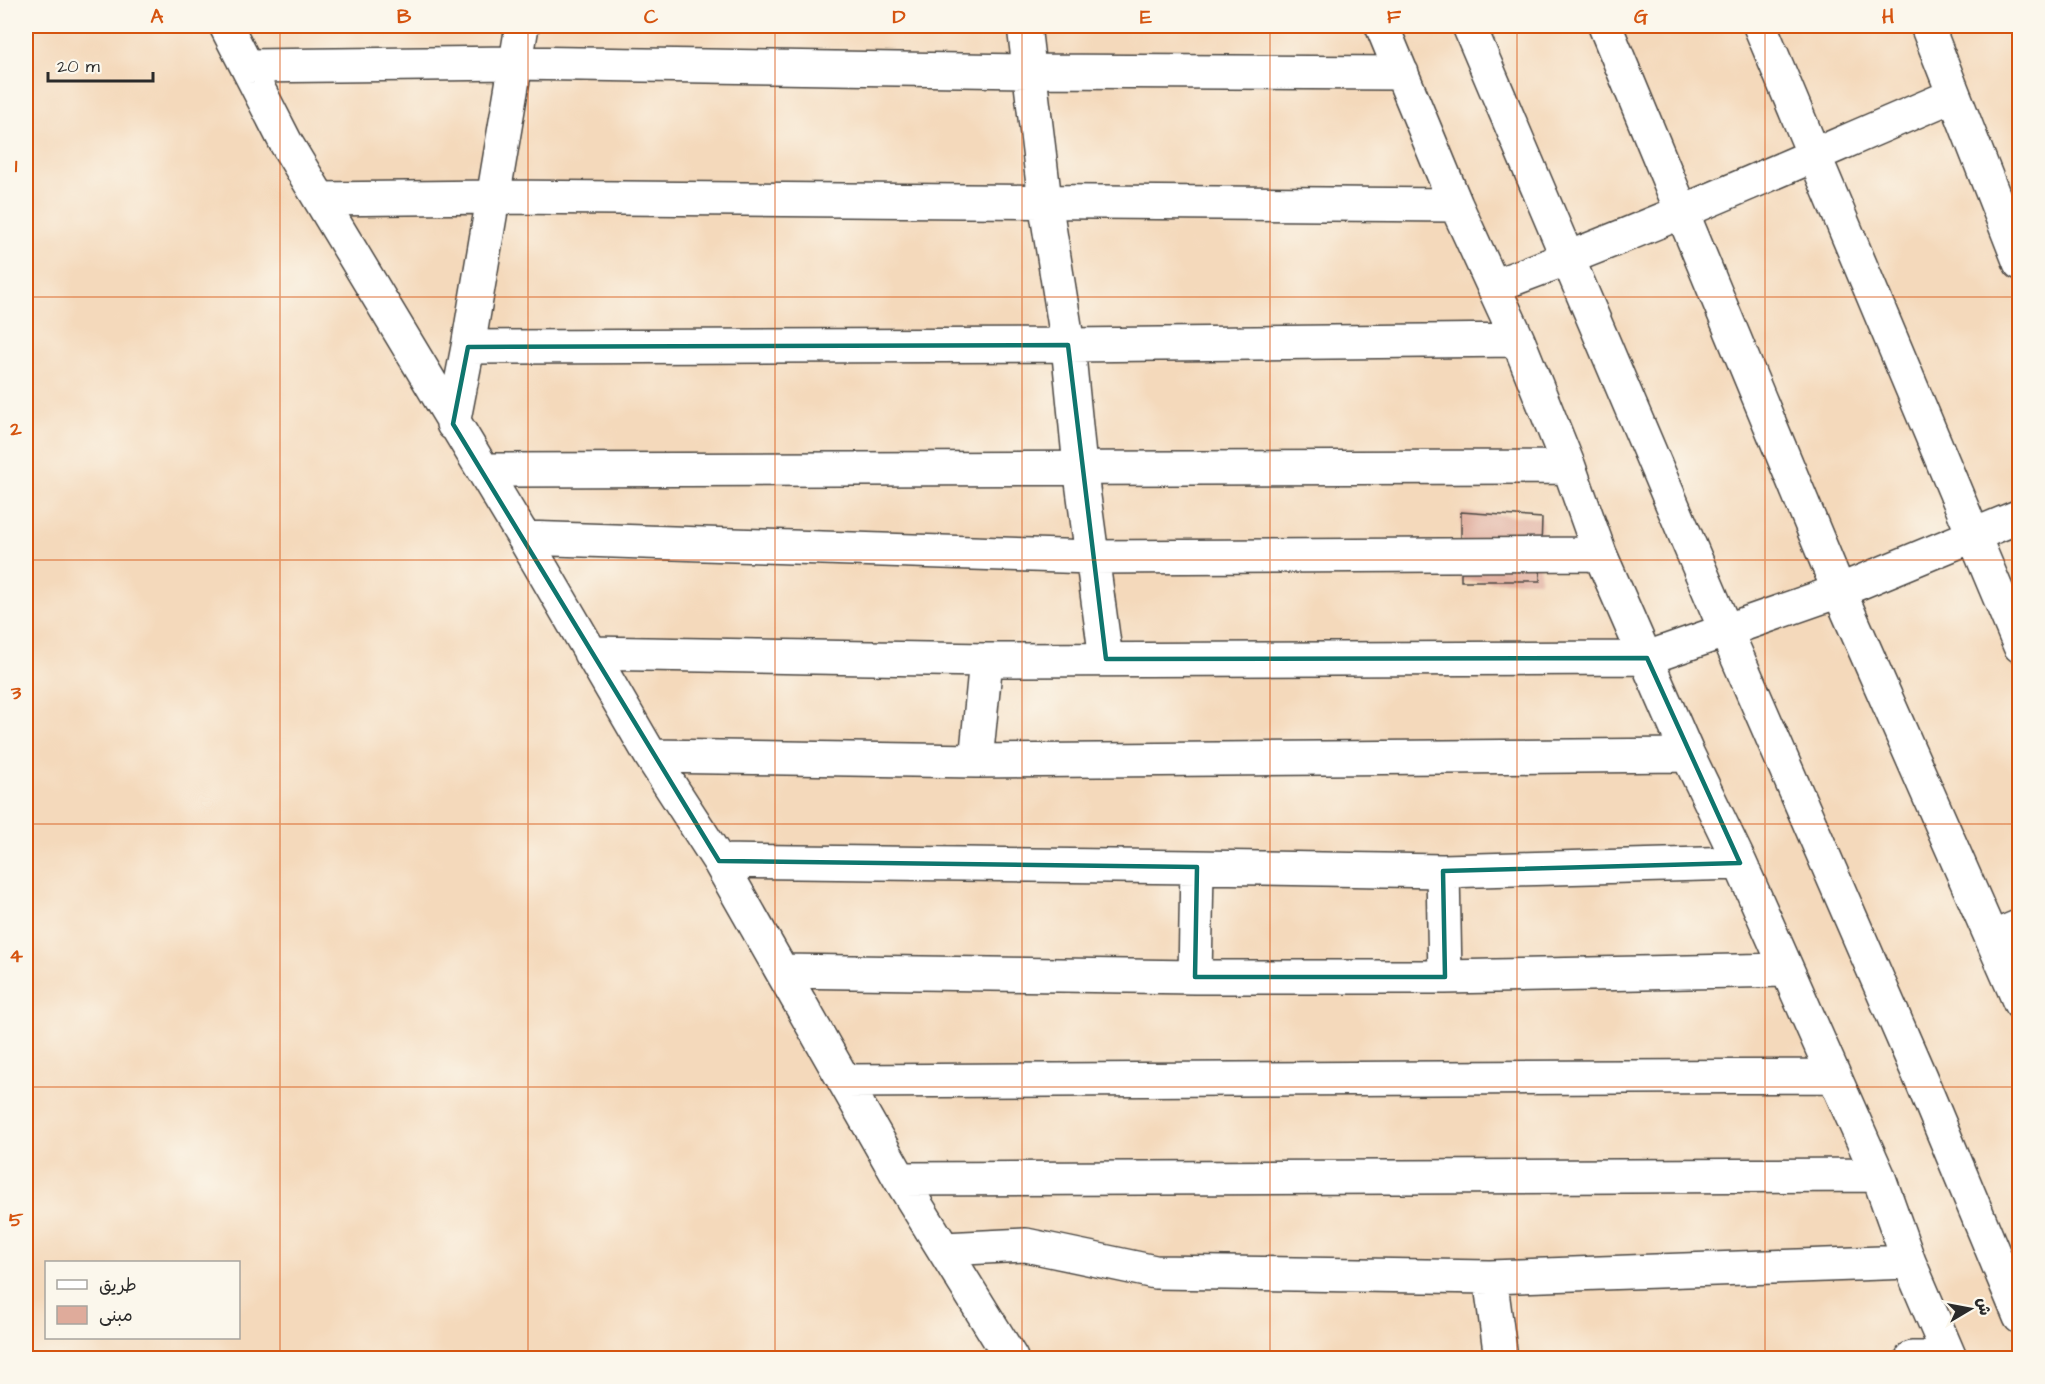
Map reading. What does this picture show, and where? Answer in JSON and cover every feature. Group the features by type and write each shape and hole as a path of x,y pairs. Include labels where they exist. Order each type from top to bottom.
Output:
{"street":[{"path":"226,26 286,143 453,424 524,538 651,756 719,861 900,1179 1011,1359"},
{"path":"453,424 522,26"},
{"path":"1024,26 1045,201 1068,345 1080,467 1106,659"},
{"path":"1382,26 1456,205 1518,340 1569,467 1600,554 1688,755 1740,863 1878,1175 1910,1262 1950,1358 1912,1359"},
{"path":"1469,26 1726,631 1916,1066 2019,1317"},
{"path":"1605,26 1839,591 2006,932 2019,1003"},
{"path":"1760,26 2019,646"},
{"path":"1927,26 2019,263"},
{"path":"247,66 515,63 1029,71 1402,73"},
{"path":"1494,286 1567,260 1681,213 1954,95"},
{"path":"320,199 494,197 1456,205"},
{"path":"468,347 1068,345 1518,340"},
{"path":"483,470 1569,467"},
{"path":"590,653 986,660 1647,658 1839,591 2019,516"},
{"path":"524,538 1091,557 1600,554"},
{"path":"976,761 986,660"},
{"path":"651,756 976,761 1688,755"},
{"path":"719,861 1443,871 1740,863"},
{"path":"1195,977 1197,867"},
{"path":"1443,871 1445,977"},
{"path":"782,971 1195,977 1445,977 1786,970"},
{"path":"845,1081 1833,1076"},
{"path":"900,1179 1878,1175"},
{"path":"944,1250 1026,1245 1155,1272 1490,1277 1910,1262"},
{"path":"1490,1277 1501,1359"}],"highlighted area":[{"path":"1068,345 1106,659 1647,658 1740,863 1443,871 1445,977 1195,977 1197,867 719,861 453,424 468,347"}],"building":[{"path":"1461,512 1542,518 1540,581 1461,581"}]}
